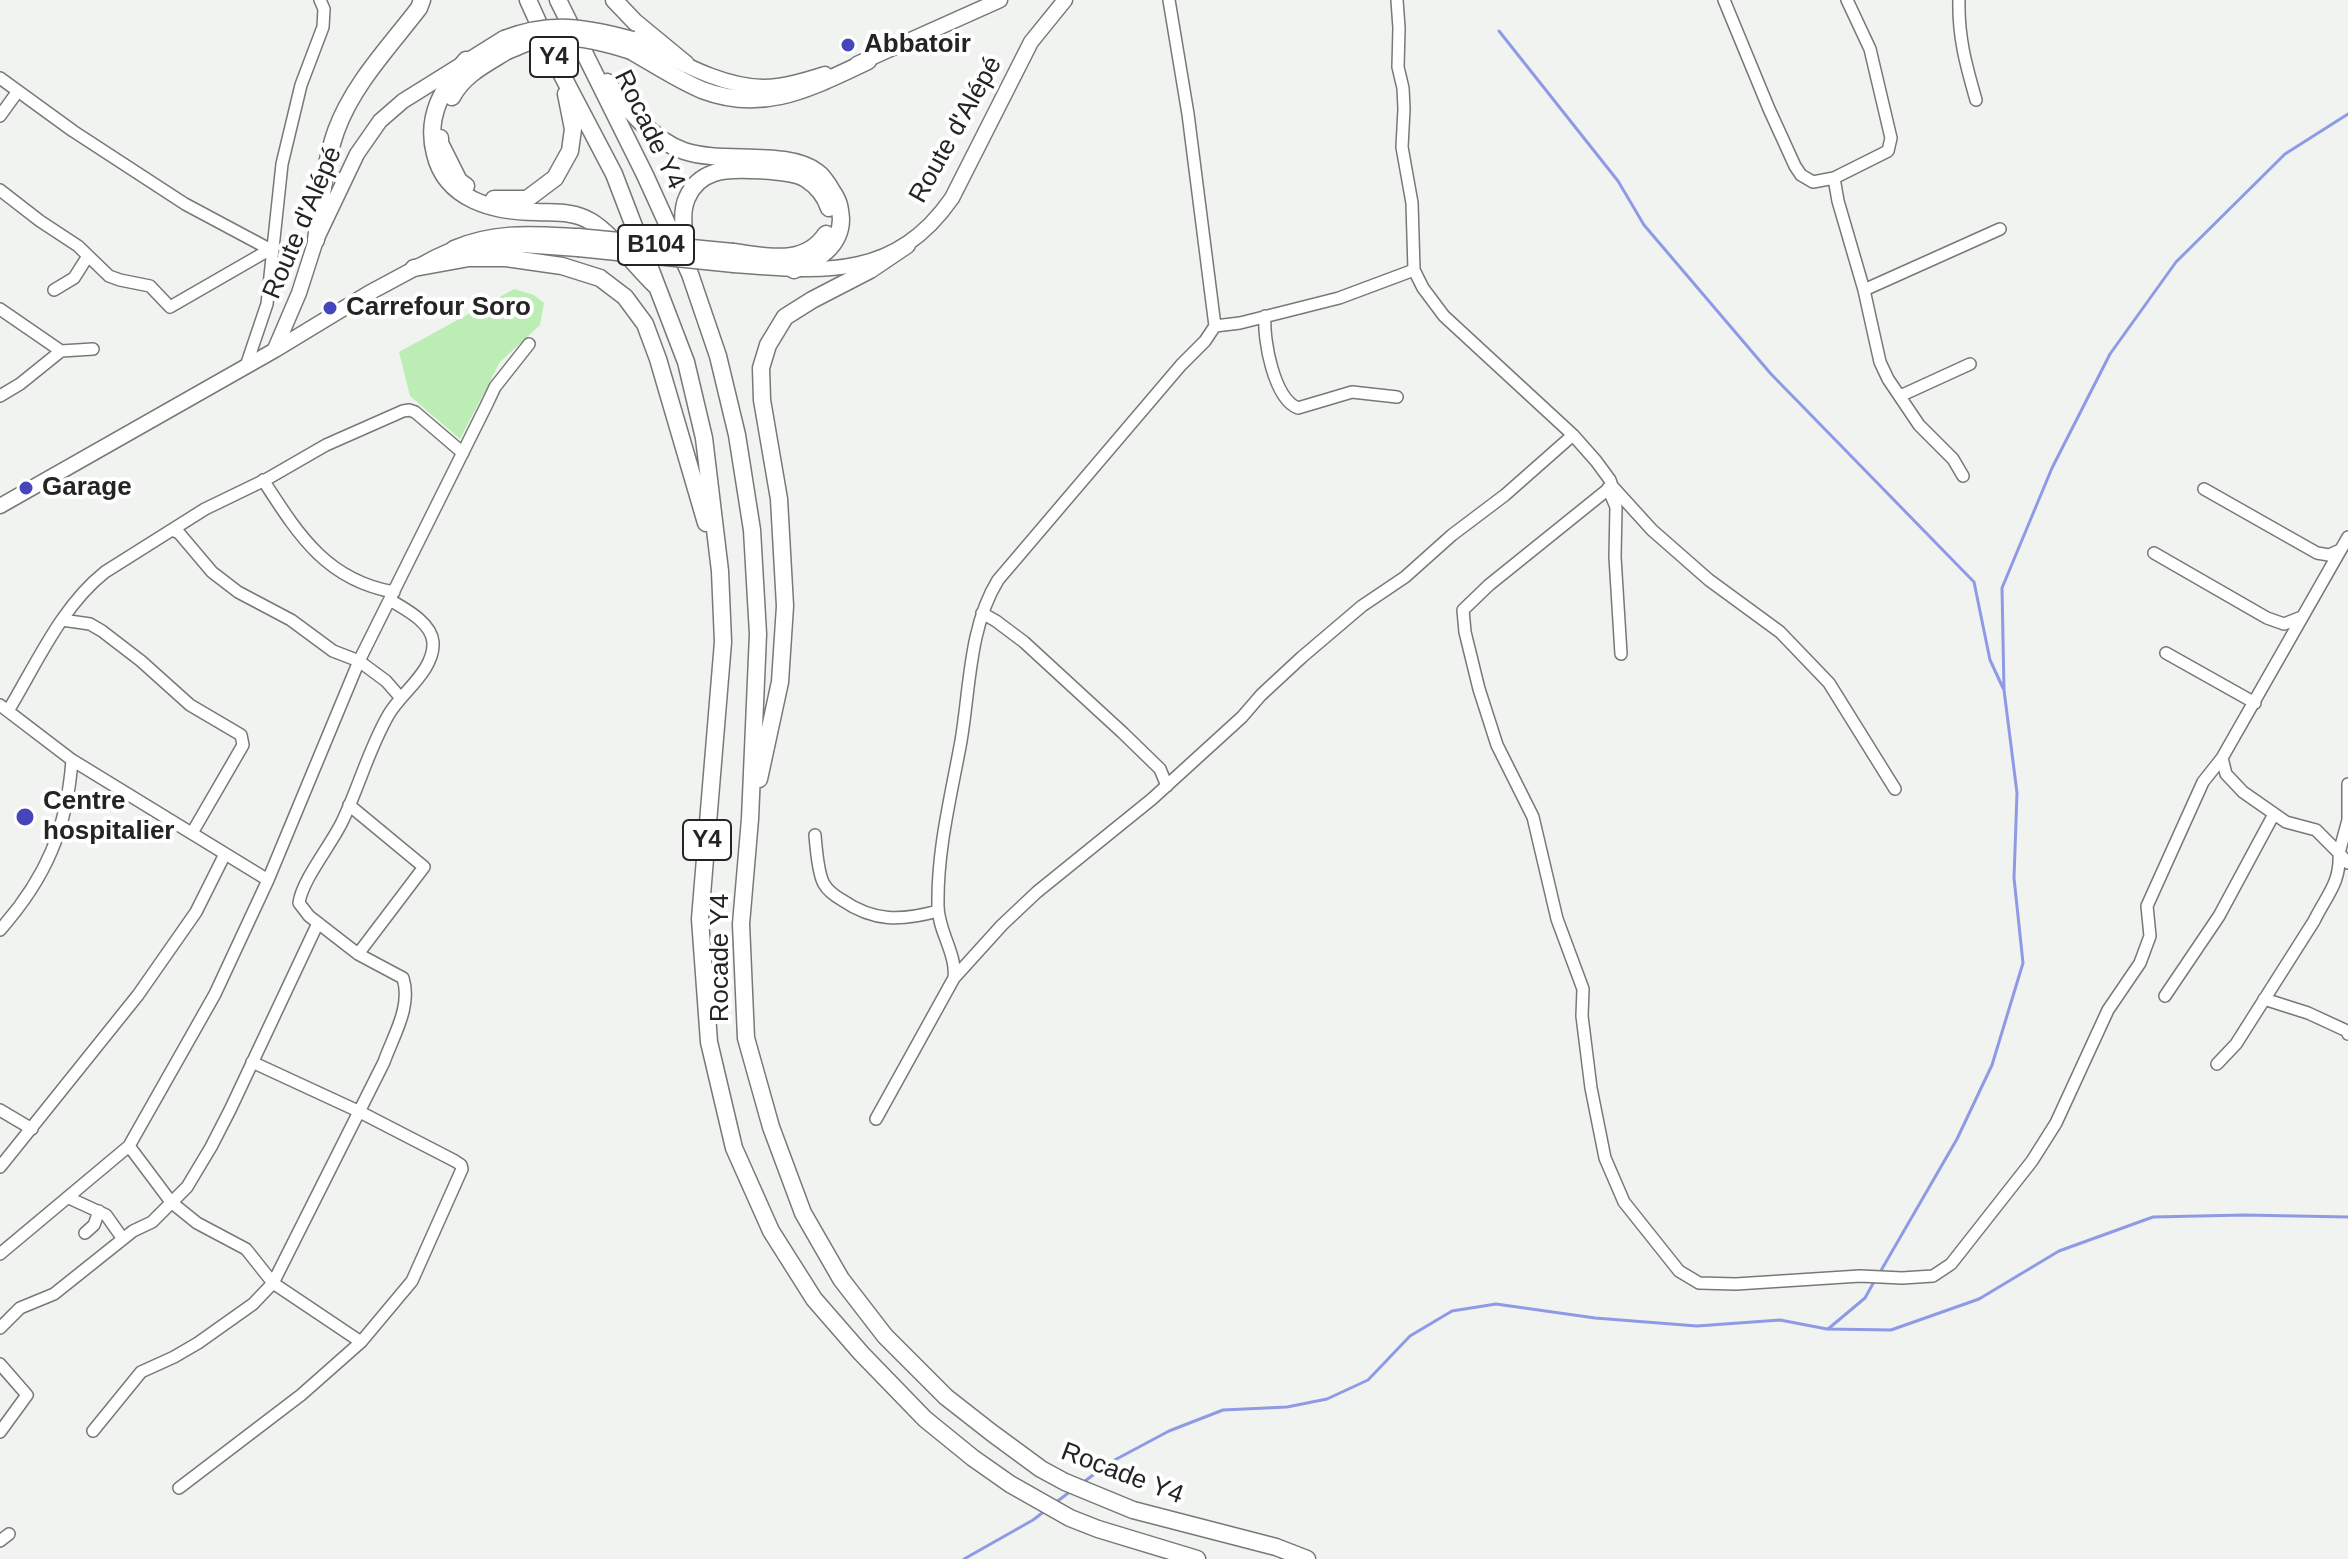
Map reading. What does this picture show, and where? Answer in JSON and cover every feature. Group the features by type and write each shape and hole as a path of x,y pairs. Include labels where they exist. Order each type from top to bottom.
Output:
{"highway":[{"path":"316,240 336,132 354,93 422,0"},
{"name":"Rocade Y4","path":"528,0 561,73 614,174 686,362 704,438 720,571 723,642 700,919 709,1042 734,1148 771,1231 814,1299 925,1419 1010,1484 1060,1513 1098,1529 1197,1559"},
{"name":"Rocade Y4","path":"558,0 645,175 690,274 718,356 737,435 752,530 758,634 750,819 741,924 746,1038 771,1127 803,1213 841,1279 885,1336 946,1397 1041,1469 1133,1510 1276,1547 1307,1559"},
{"path":"614,0 635,22 686,64"},
{"path":"561,73 573,129 570,151 555,178 527,199 496,200 477,193 459,181 440,143 444,112 458,86 505,45 560,37 616,46 632,45 700,89 728,98 759,100 786,96 813,87 868,61"},
{"path":"584,51 629,110 674,147 684,152 728,159 800,163 817,171 840,204 841,226 835,241 825,253 814,262 794,270"},
{"path":"466,60 437,101 434,120 432,145 437,165 448,183 474,201 488,206 571,213 589,220 604,231 660,291"},
{"path":"690,274 684,215 686,199 706,176 718,171 791,173 806,179 820,191 829,206 830,224 816,247 803,255 786,258 733,258"},
{"name":"B104","path":"454,249 492,236 528,235 733,258"},
{"path":"750,819 780,682 785,606 779,499 762,400 761,368 768,345 785,317 870,270 907,245"},
{"path":"414,268 469,258 506,258 562,266 600,278 625,297 645,324 658,359 720,571"}],"main road":[{"name":"Route d'Alépé","path":"632,45 686,64 709,76 735,84 765,87 813,78 868,61 1000,0"},
{"name":"Route d'Alépé","path":"733,258 794,270 832,270 868,263 907,245 936,221 952,198 1031,42 1065,0"},
{"name":"Route d'Alépé","path":"275,350 299,293 316,240 357,154 380,121 403,101 466,60 505,45"},
{"name":"Route d'Alépé","path":"0,506 414,268 454,249"}],"street":[{"path":"246,366 267,304 282,164 301,85 323,27 324,9 320,0"},
{"path":"954,978 938,911 942,838 982,613 998,580 1215,326 1192,142 1169,0"},
{"path":"1397,0 1398,67 1404,109 1402,147 1412,203 1414,270 1444,316 1573,435 1596,461 1610,487 1616,507 1615,557 1621,654"},
{"path":"1724,0 1795,166 1801,175 1813,182 1834,178 1888,151 1891,138 1870,49 1847,0"},
{"path":"1959,0 1962,52 1976,100"},
{"path":"0,78 73,131 185,204 271,250"},
{"path":"0,116 18,91"},
{"path":"1834,178 1880,362 1919,425 1953,459 1963,476"},
{"path":"0,190 88,256 109,276 150,286 170,307 271,250"},
{"path":"1864,290 2000,229"},
{"path":"54,290 74,278 88,256"},
{"path":"1215,326 1339,298 1414,270"},
{"path":"0,309 61,351"},
{"path":"1265,316 1265,341 1270,360 1284,399 1294,407 1352,392 1397,397"},
{"path":"0,1254 129,1146 215,994 268,880 359,661 495,387 529,344"},
{"path":"0,396 61,351 93,349"},
{"path":"1900,396 1970,364"},
{"path":"268,880 72,760 4,708 75,600 90,584 205,509 315,450 393,414 409,410 422,417 463,453"},
{"path":"876,1119 954,978 1037,892 1167,786 1302,657 1362,606 1405,577 1573,435"},
{"path":"93,1431 141,1372 198,1343 253,1304 273,1283 384,1062 404,1009 405,983 400,975 358,954 318,923 300,906 301,891 331,842 382,728 400,697 427,665 433,641 428,628 392,596 351,579 320,557 290,521 263,480"},
{"path":"1610,487 1489,585 1463,610 1465,632 1497,745 1533,817 1557,919 1583,989 1582,1016 1591,1088 1605,1158 1624,1202 1679,1271 1699,1283 1933,1276 1951,1264 2032,1161 2056,1123 2108,1010 2140,963 2150,936 2147,906 2203,782 2222,758 2255,703 2348,537"},
{"path":"1610,487 1652,530 1709,580 1780,632 1829,683 1895,789"},
{"path":"2204,489 2317,553 2329,555 2341,550"},
{"path":"172,530 179,533 202,563 238,592 291,620 333,651 359,661 386,681 400,697"},
{"path":"2154,553 2267,618 2284,624 2302,617"},
{"path":"982,613 1024,642 1123,733 1160,769 1167,786"},
{"path":"62,620 90,624 102,631 190,705 243,738 238,756 192,833"},
{"path":"2166,653 2255,703"},
{"path":"2222,758 2226,774 2243,792 2286,822 2316,830 2348,863"},
{"path":"0,930 26,900 47,865 70,786 72,760"},
{"path":"2217,1064 2236,1044 2332,891 2340,871 2339,853 2348,820 2348,784"},
{"path":"349,805 424,867 358,954"},
{"path":"2165,996 2219,916 2274,814"},
{"path":"815,835 821,880 825,887 856,909 870,915 901,918 938,911"},
{"path":"0,1167 138,995 196,912 225,854"},
{"path":"0,1328 20,1308 54,1294 133,1231 152,1222 187,1187 211,1147 318,923"},
{"path":"2264,999 2308,1013 2348,1034"},
{"path":"179,1488 301,1395 361,1342 412,1281 462,1169 458,1163 358,1111 252,1062"},
{"path":"0,1110 32,1129"},
{"path":"129,1146 171,1202 197,1223 246,1249 273,1283 361,1342"},
{"path":"69,1198 106,1215 123,1239"},
{"path":"85,1233 94,1225 99,1211"},
{"path":"0,1364 27,1395 0,1432"}],"green space":[{"path":"514,289 534,295 544,303 540,325 500,362 460,439 410,396 399,352"}],"waterway":[{"path":"1499,31 1618,181 1644,225 1771,374 1974,582 1990,660 2003,688"},
{"path":"1879,1274 1957,1139 1992,1065 2023,963 2014,878 2017,793 2004,690 2002,588 2052,468 2110,354 2176,262 2285,154 2348,114"},
{"path":"1081,1484 1109,1463 1169,1431 1223,1410 1287,1407 1327,1399 1368,1380 1410,1336 1452,1311 1496,1304 1595,1318 1697,1326 1780,1320 1827,1329 1891,1330 1979,1299 2059,1251 2153,1217 2348,1217"},
{"path":"1828,1329 1865,1298 1875,1280"},
{"path":"1055,1503 1071,1491"},
{"path":"964,1559 1046,1510"}],"place":[{"name":"Abbatoir","path":"848,45"},
{"name":"Carrefour Soro","path":"330,308"},
{"name":"Garage","path":"26,488"},
{"name":"Centre hospitalier","path":"25,817"}]}
